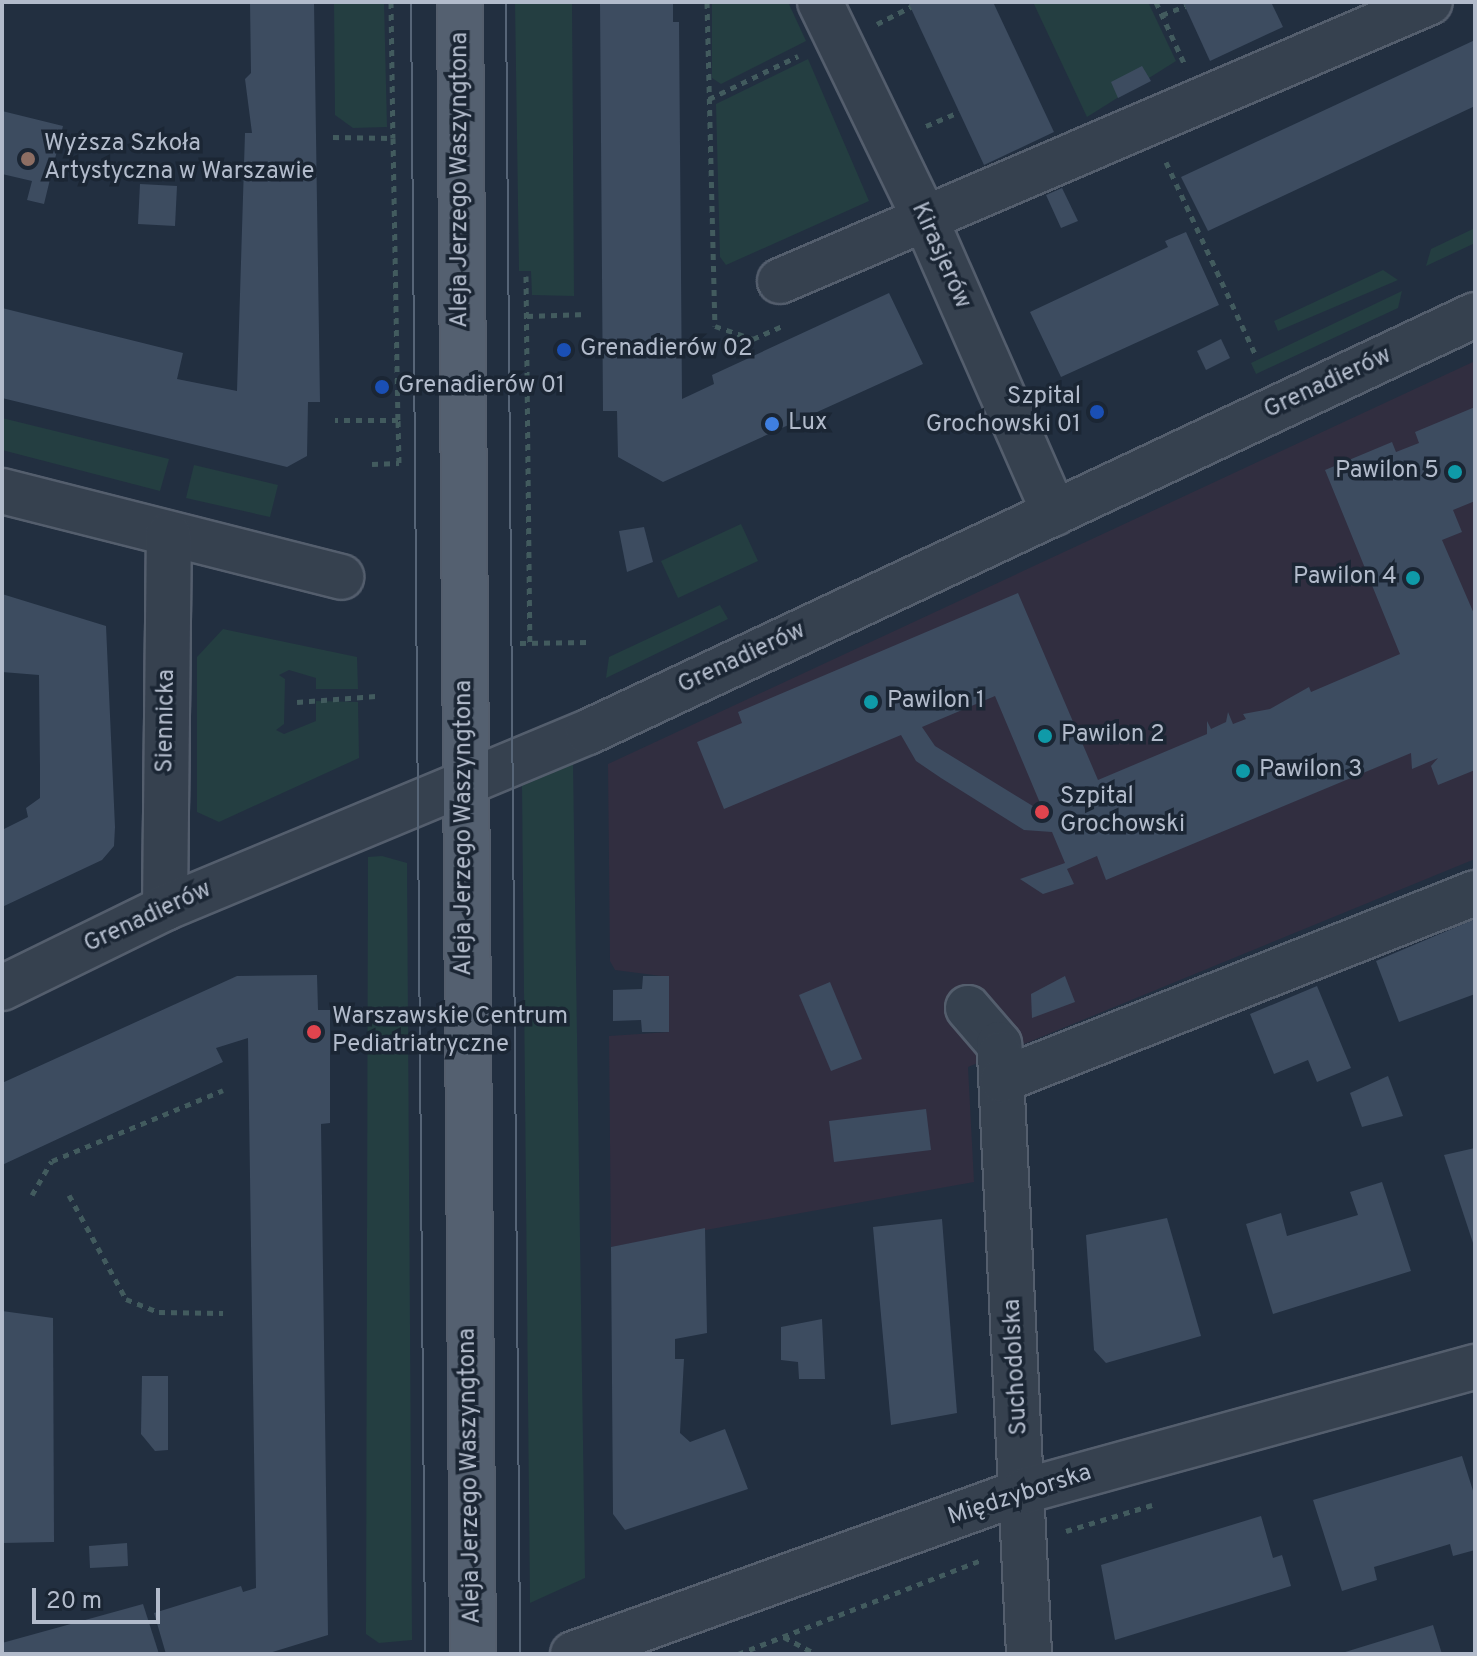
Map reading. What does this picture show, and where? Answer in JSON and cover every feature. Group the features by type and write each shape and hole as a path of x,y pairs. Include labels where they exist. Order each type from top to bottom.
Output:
{"main road":[{"name":"Aleja Jerzego Waszyngtona","path":"460,2 473,1654"}],"street":[{"path":"788,301 927,223 1430,2"},
{"name":"Kirasjerów","path":"842,22 1054,513"},
{"name":"Grenadierów","path":"2,988 165,908 588,732 1475,315"},
{"path":"2,491 341,577"},
{"name":"Siennicka","path":"165,908 169,535"},
{"path":"1002,1080 1475,893"},
{"name":"Suchodolska","path":"968,1008 999,1044 1020,1435 1029,1542 1029,1654"},
{"name":"Międzyborska","path":"583,1652 1024,1491 1473,1375"}],"path":[{"path":"372,464 399,463 391,2"},
{"path":"707,2 715,326 753,339 788,301"},
{"path":"1156,2 1201,101"},
{"path":"1162,15 1185,6"},
{"path":"709,99 842,22 911,7"},
{"path":"920,129 959,112"},
{"path":"1149,126 1255,354"},
{"path":"333,137 393,138"},
{"path":"526,276 530,644"},
{"path":"527,316 587,314"},
{"path":"335,420 398,420"},
{"path":"520,643 589,642"},
{"path":"297,702 376,696"},
{"path":"32,1195 52,1161 223,1090"},
{"path":"69,1195 126,1299 159,1312 223,1313"},
{"path":"738,1654 1029,1542"},
{"path":"783,1637 816,1654"}],"shaded area":[{"name":"Szpital Grochowski","path":"1475,361 1475,859 968,1067 974,1182 611,1247 609,1036 669,1032 669,977 615,970 610,961 608,764"}],"green space":[{"path":"334,2 384,2 387,127 353,128 335,115"},
{"path":"515,2 572,2 574,296 532,295 531,271 519,271"},
{"path":"712,2 788,2 806,41 721,84 712,78"},
{"path":"1033,2 1148,2 1176,61 1087,117"},
{"path":"808,59 869,201 726,265 720,257 716,104"},
{"path":"1475,228 1475,243 1426,266 1431,249"},
{"path":"1383,270 1398,280 1278,331 1274,321"},
{"path":"1402,291 1398,308 1256,374 1251,363"},
{"path":"2,418 169,459 160,491 2,450"},
{"path":"194,465 278,485 270,517 186,498"},
{"path":"741,524 758,561 678,598 661,561"},
{"path":"720,605 728,619 606,678 609,657"},
{"path":"223,629 357,657 358,689 316,689 316,678 289,670 279,675 285,679 284,724 276,730 284,734 316,721 316,701 358,702 359,758 219,822 197,812 197,657"},
{"path":"573,764 585,1578 530,1603 522,786"},
{"path":"382,856 407,863 412,1640 379,1643 366,1634 368,857"}],"building":[{"path":"250,2 314,2 320,402 308,402 307,456 287,467 2,398 2,308 183,353 177,379 237,391 245,133 252,133 245,79 251,73"},
{"path":"600,2 673,2 673,22 679,22 682,399 714,384 712,375 889,293 923,364 663,482 618,457 617,411 603,411"},
{"path":"908,2 993,2 1054,132 984,165"},
{"path":"1183,2 1271,2 1283,27 1210,61"},
{"path":"1475,40 1475,106 1208,231 1181,177"},
{"path":"1142,66 1151,81 1118,98 1111,82"},
{"path":"2,111 63,126 44,204 27,200 32,181 2,174"},
{"path":"140,184 177,186 175,226 138,224"},
{"path":"1062,188 1078,221 1061,228 1046,195"},
{"path":"1186,232 1219,305 1061,377 1030,312 1168,247 1165,241"},
{"path":"1221,339 1230,358 1206,370 1197,351"},
{"path":"1475,407 1475,501 1453,510 1462,532 1442,540 1475,616 1475,770 1438,785 1431,766 1438,758 1412,769 1411,753 1106,880 1097,856 1067,869 1074,884 1043,894 1020,879 1065,863 1052,832 1024,830 941,778 916,761 901,735 724,809 697,742 742,723 738,712 1018,593 1098,780 1207,734 1207,721 1211,729 1226,722 1228,712 1233,724 1246,719 1243,714 1270,709 1309,687 1311,692 1400,654 1325,470 1392,442 1396,452 1419,443 1415,432","holes":["995,696 1043,810 935,746 922,727"]},
{"path":"644,527 653,562 627,572 619,531"},
{"path":"2,594 106,626 115,827 114,846 102,860 2,907 2,830 28,817 26,808 40,798 40,769 39,675 2,672"},
{"path":"1475,919 1475,994 1399,1022 1376,961"},
{"path":"317,975 318,1010 330,1010 330,1123 321,1124 328,1635 266,1654 166,1654 154,1613 241,1586 243,1592 256,1588 248,1038 216,1048 223,1062 2,1165 2,1083 237,976"},
{"path":"643,976 669,976 669,1032 642,1032 641,1020 613,1021 613,990 642,989"},
{"path":"1065,976 1075,1002 1032,1018 1031,994"},
{"path":"830,982 862,1059 831,1071 799,995"},
{"path":"1317,986 1351,1068 1317,1082 1308,1060 1274,1074 1250,1014"},
{"path":"1388,1076 1403,1116 1362,1127 1350,1093"},
{"path":"926,1109 931,1150 834,1162 829,1121"},
{"path":"1475,1148 1475,1246 1474,1246 1444,1155"},
{"path":"1382,1182 1411,1271 1273,1314 1246,1224 1281,1213 1287,1236 1358,1215 1350,1192"},
{"path":"1167,1218 1201,1336 1106,1363 1094,1350 1086,1235"},
{"path":"942,1219 957,1413 891,1425 873,1227"},
{"path":"705,1228 707,1333 675,1339 675,1359 684,1359 680,1433 690,1442 725,1429 748,1489 625,1530 613,1514 611,1247"},
{"path":"2,1311 53,1318 54,1542 2,1543"},
{"path":"822,1319 825,1379 799,1379 798,1362 781,1360 781,1327"},
{"path":"142,1376 168,1376 168,1450 155,1451 141,1434"},
{"path":"1462,1456 1475,1497 1475,1550 1453,1556 1450,1544 1374,1567 1377,1580 1342,1591 1313,1500"},
{"path":"1261,1516 1273,1558 1282,1555 1291,1586 1115,1640 1101,1565"},
{"path":"127,1543 128,1566 90,1568 89,1546"},
{"path":"143,1604 159,1654 2,1654 2,1643"},
{"path":"1433,1625 1442,1654 1342,1654 1342,1653"}],"tram line":[{"path":"411,2 425,1654"},
{"path":"506,2 520,1654"}],"place":[{"name":"Wyższa Szkoła Artystyczna w Warszawie","path":"28,159"},
{"name":"Grenadierów 02","path":"564,350"},
{"name":"Grenadierów 01","path":"382,387"},
{"name":"Szpital Grochowski 01","path":"1097,412"},
{"name":"Lux","path":"772,424"},
{"name":"Pawilon 5","path":"1455,472"},
{"name":"Pawilon 4","path":"1413,578"},
{"name":"Pawilon 1","path":"871,702"},
{"name":"Pawilon 2","path":"1045,736"},
{"name":"Pawilon 3","path":"1243,771"},
{"name":"Szpital Grochowski","path":"1042,812"},
{"name":"Warszawskie Centrum Pediatriatryczne","path":"314,1032"}]}
